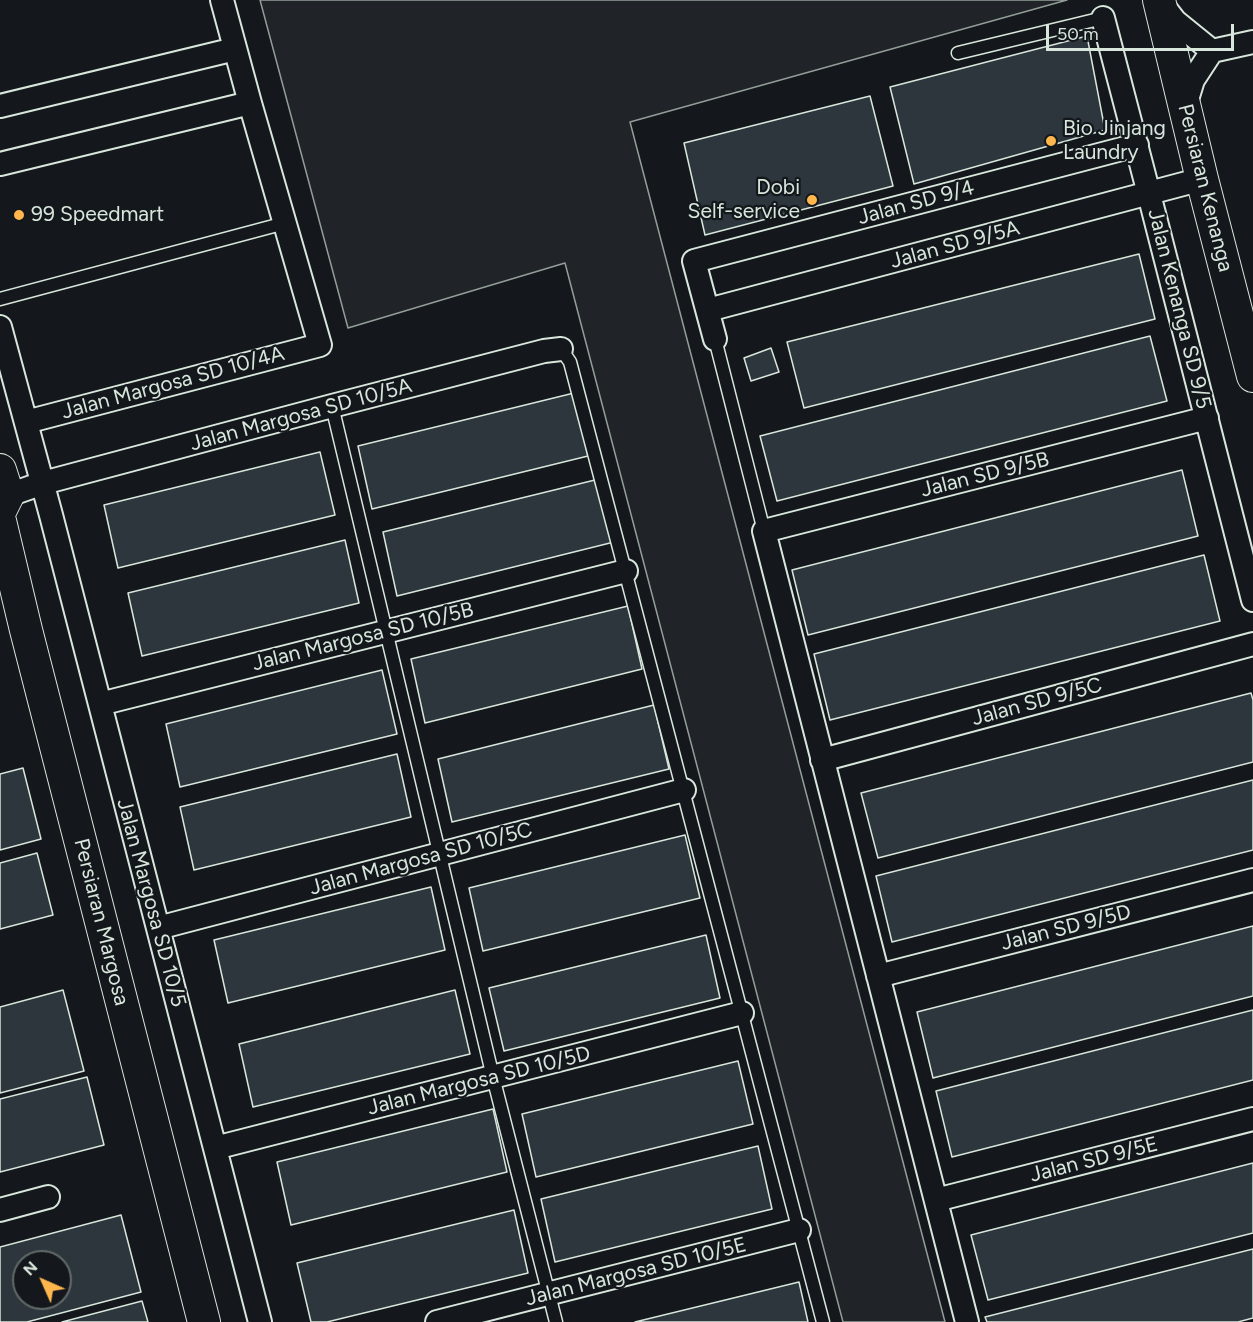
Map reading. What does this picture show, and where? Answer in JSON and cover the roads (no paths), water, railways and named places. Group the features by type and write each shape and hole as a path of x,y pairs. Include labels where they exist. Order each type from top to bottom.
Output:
{"street":[{"path":"222,0 285,223"},
{"path":"1159,0 1176,21 1212,51"},
{"name":"Persiaran Kenanga","path":"1159,0 1253,376"},
{"name":"Jalan Kenanga SD 9/5","path":"1103,18 1253,600"},
{"path":"1185,108 1193,80 1212,51 1253,42"},
{"path":"0,106 235,49"},
{"path":"0,164 250,103"},
{"name":"Jalan SD 9/4","path":"708,310 694,261 1137,145"},
{"name":"Jalan SD 9/5A","path":"708,310 1202,179"},
{"name":"Jalan Margosa SD 10/4A","path":"26,422 320,345 285,223"},
{"path":"708,310 715,339"},
{"name":"Jalan Margosa SD 10/5","path":"0,327 43,483 260,1322"},
{"name":"Jalan Margosa SD 10/5A","path":"2,499 43,483 544,351 561,349"},
{"name":"Jalan SD 9/5B","path":"764,531 1207,418"},
{"name":"Persiaran Margosa","path":"2,499 29,642 204,1322"},
{"path":"764,531 967,1322"},
{"name":"Jalan Margosa SD 10/5B","path":"100,704 626,571"},
{"name":"Jalan SD 9/5C","path":"822,760 1253,644"},
{"name":"Jalan Margosa SD 10/5C","path":"158,928 684,790"},
{"name":"Jalan SD 9/5D","path":"878,976 1253,880"},
{"name":"Jalan Margosa SD 10/5D","path":"215,1148 742,1013"},
{"name":"Jalan SD 9/5E","path":"936,1200 1253,1119"},
{"path":"0,1209 48,1197"},
{"name":"Jalan Margosa SD 10/5E","path":"437,1322 799,1230"}],"lane":[{"path":"958,53 1103,18"},
{"path":"0,299 285,223"},
{"path":"715,339 764,531"},
{"path":"561,349 570,362 823,1322"},
{"path":"332,406 493,1077 556,1322"}],"place":[{"name":"Bio Jinjang Laundry","path":"1051,141"},
{"name":"Dobi Self-service","path":"812,200"},
{"name":"99 Speedmart","path":"19,215"}]}
